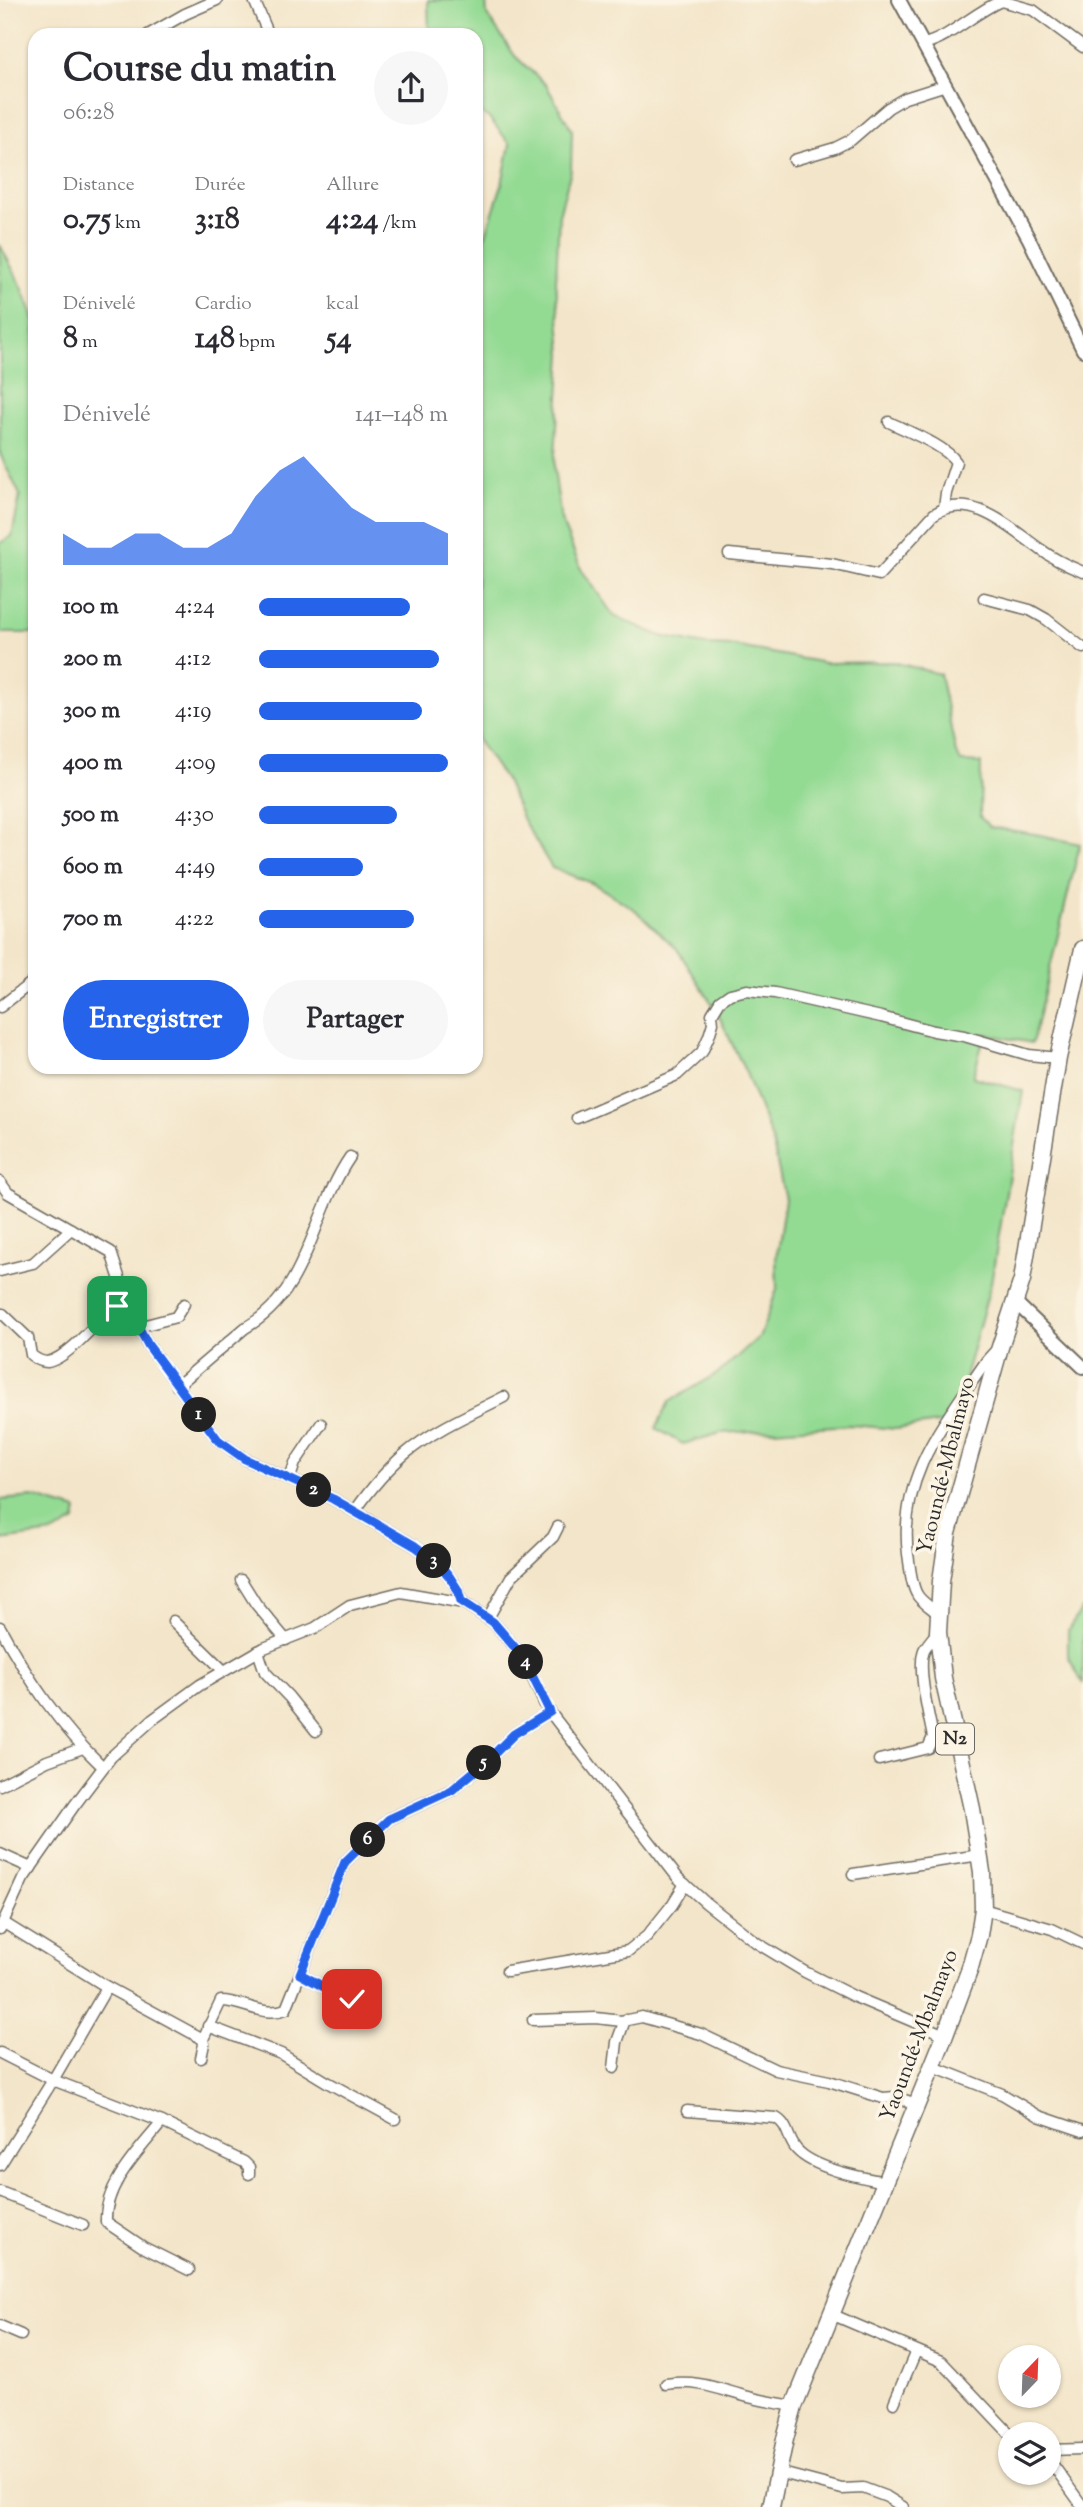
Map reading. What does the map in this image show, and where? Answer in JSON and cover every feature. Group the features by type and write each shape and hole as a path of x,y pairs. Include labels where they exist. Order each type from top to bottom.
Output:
{"highway":[{"name":"Yaoundé-Mbalmayo","path":"771,2507 794,2406 945,2035 969,1971 979,1935 983,1909 980,1855 943,1678 938,1614 948,1532 1027,1258 1042,1143 1058,1058 1080,977 1083,949"}],"main road":[{"path":"900,0 1029,239 1083,349"},
{"path":"1015,1302 1083,1367"}],"street":[{"path":"162,28 216,0"},
{"path":"254,0 266,28"},
{"path":"923,44 940,40 978,13 1001,1 1033,10 1083,47"},
{"path":"794,160 835,148 851,140 887,108 946,85"},
{"path":"889,422 941,449 957,462 946,493 944,508"},
{"path":"729,554 832,564 879,575 934,514 954,506 991,515 1014,528 1039,549 1083,572"},
{"path":"985,598 1030,610 1083,648"},
{"path":"0,1007 28,985"},
{"path":"577,1118 677,1075 702,1052 713,1023 712,1014 720,1002 730,994 747,990 775,993 964,1036 1029,1055 1058,1058"},
{"path":"177,1386 245,1328 256,1322 298,1274 332,1186 350,1157"},
{"path":"0,1182 8,1193 111,1252 130,1311 148,1345 218,1440 245,1459 355,1511 415,1546 439,1564 458,1590 461,1601 488,1618 523,1657 550,1712 634,1823 685,1884 706,1903 757,1943 805,1972 855,1997 945,2035"},
{"path":"0,1271 33,1263 71,1229"},
{"path":"138,1327 176,1317 184,1304"},
{"path":"0,1314 28,1338 32,1355 47,1362 63,1354 111,1308 117,1306 130,1311"},
{"path":"938,1614 917,1595 906,1541 909,1503 919,1466 932,1440 987,1360 1000,1347"},
{"path":"355,1511 367,1493 405,1453 504,1397"},
{"path":"290,1478 295,1463 321,1424"},
{"path":"488,1618 511,1577 553,1537 558,1527"},
{"path":"241,1580 286,1640"},
{"path":"203,2039 2,1926 23,1879 103,1767 152,1720 224,1671 258,1651 316,1628 350,1605 401,1592 465,1603"},
{"path":"173,1621 224,1671"},
{"path":"0,1627 43,1700 83,1748 103,1767"},
{"path":"879,1760 928,1748 932,1743 924,1685 923,1654 938,1632"},
{"path":"258,1651 265,1672 316,1731"},
{"path":"201,2058 203,2039 221,2001 262,2011 278,2012 286,2009 345,1862 389,1819 452,1790 514,1734 550,1712"},
{"path":"0,1785 47,1761 83,1748"},
{"path":"0,1854 31,1868"},
{"path":"853,1874 980,1855"},
{"path":"507,1971 628,1951 647,1936 685,1884"},
{"path":"983,1909 1052,1929 1083,1944"},
{"path":"300,1974 335,1993 371,2007"},
{"path":"0,2165 107,1987"},
{"path":"533,2020 625,2020 642,2017 701,2034 776,2070 829,2081 883,2098 895,2097 917,2104"},
{"path":"614,2068 617,2042 625,2020"},
{"path":"208,2026 281,2054 395,2119"},
{"path":"0,2053 53,2080 162,2122 244,2162 249,2167 249,2174"},
{"path":"931,2066 1002,2094 1039,2116 1083,2131"},
{"path":"687,2112 776,2118 785,2125 797,2150 808,2158 855,2176 885,2182"},
{"path":"162,2122 120,2176 105,2211 106,2222 143,2247 188,2270"},
{"path":"0,2192 83,2225"},
{"path":"831,2314 941,2361 999,2422"},
{"path":"0,2326 21,2335"},
{"path":"894,2403 916,2351"},
{"path":"666,2384 685,2381 705,2384 743,2396 794,2406"},
{"path":"1061,2450 1083,2449"},
{"path":"778,2472 842,2489 863,2488 904,2507"},
{"path":"1061,2476 1083,2507"}],"green space":[{"path":"428,0 486,0 487,15 515,56 546,85 572,130 571,170 559,215 556,282 562,354 554,468 561,520 581,569 614,616 661,636 705,645 734,646 825,663 893,662 940,674 956,753 961,762 981,763 980,817 990,827 1080,844 1032,1043 985,1034 973,1077 1023,1091 991,1283 953,1421 896,1429 851,1425 721,1433 683,1444 656,1428 669,1402 720,1372 760,1336 777,1289 776,1258 785,1199 772,1140 746,1073 716,1010 677,949 634,909 594,884 552,868 523,820 507,783 483,748 483,241 502,184 510,144 483,114 483,28 429,28"},
{"path":"0,245 28,303 28,633 0,633 0,543 12,536 20,495 0,454"},
{"path":"33,1497 77,1510 75,1521 54,1533 0,1540 0,1500"},
{"path":"1082,1609 1083,1684 1068,1656 1068,1630"}],"route":[{"path":"117,1306 130,1311 148,1345 201,1419 230,1450 333,1499 415,1546 439,1564 458,1590 461,1601 493,1622 523,1657 550,1712 514,1734 452,1790 389,1819 345,1862 300,1974 352,1999"}]}
